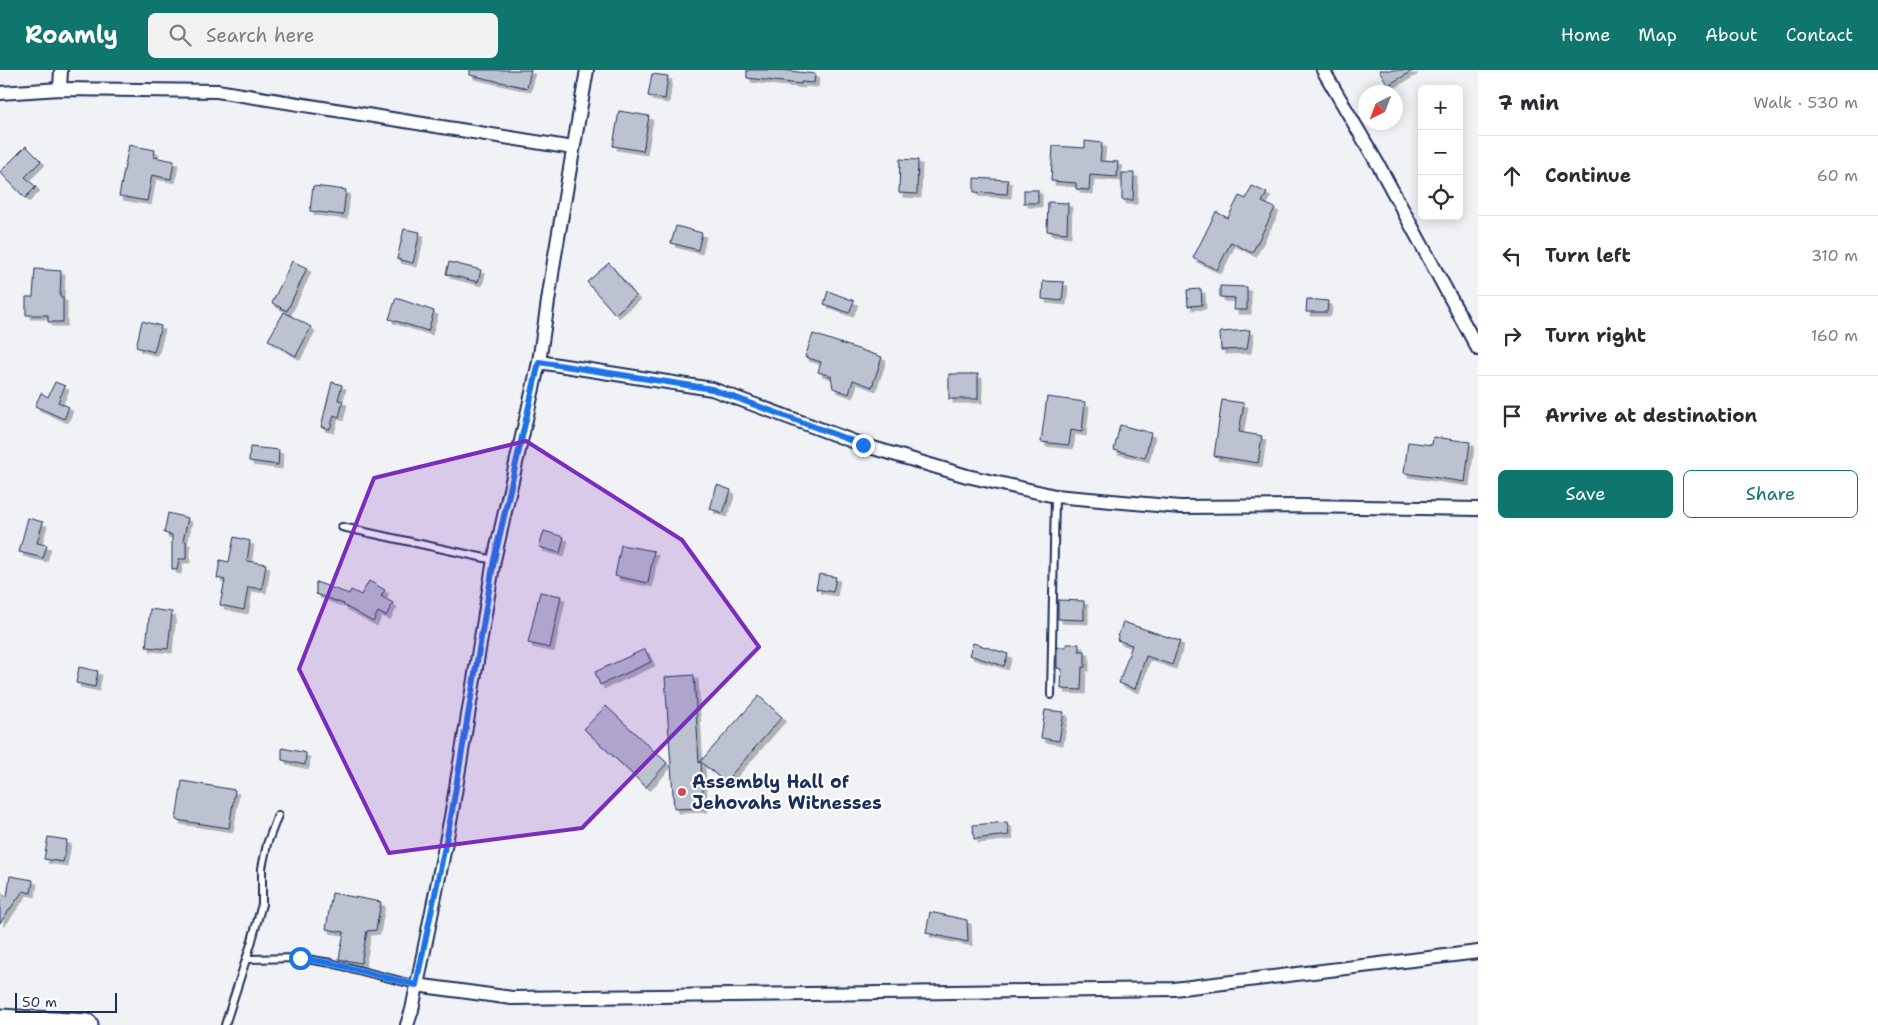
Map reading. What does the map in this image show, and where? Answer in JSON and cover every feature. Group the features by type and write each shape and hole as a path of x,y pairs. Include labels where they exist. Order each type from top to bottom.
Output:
{"highway":[{"path":"0,1020 87,1025"}],"street":[{"path":"60,89 61,70"},
{"path":"407,1025 412,1010 451,817 494,560 539,362 587,70"},
{"path":"1323,70 1379,166 1478,349"},
{"path":"0,93 60,89 218,91 573,148"},
{"path":"539,362 712,389 863,445 966,476 1055,496 1180,506 1478,509"},
{"path":"416,985 512,998 1174,989 1478,952"}],"lane":[{"path":"1051,695 1055,496"},
{"path":"342,527 494,560"},
{"path":"225,1025 262,904 262,868 267,844 278,815"},
{"path":"246,959 300,958 315,960 416,985"}],"highlighted area":[{"path":"526,441 682,540 759,647 582,828 389,853 299,669 374,478"}],"building":[{"path":"470,70 531,70 527,88 470,75"},
{"path":"747,70 781,70 815,74 814,83 801,82 801,84 747,78"},
{"path":"1379,70 1414,70 1388,85"},
{"path":"652,74 668,76 665,99 648,96"},
{"path":"619,111 649,116 643,151 613,146"},
{"path":"1085,141 1102,143 1100,161 1118,162 1117,177 1090,175 1089,190 1076,189 1076,183 1051,181 1053,146 1085,148"},
{"path":"129,145 155,150 154,157 174,161 171,179 152,175 147,201 119,196"},
{"path":"26,146 41,161 25,177 36,187 25,198 0,172"},
{"path":"900,159 918,160 917,194 899,193"},
{"path":"1122,173 1134,173 1133,200 1122,200"},
{"path":"974,178 1008,180 1007,194 974,192"},
{"path":"313,186 346,190 343,215 310,211"},
{"path":"1252,186 1267,193 1262,202 1275,208 1252,253 1231,242 1217,270 1193,258 1216,212 1228,218 1239,196 1246,199"},
{"path":"1024,190 1038,190 1038,203 1024,203"},
{"path":"1048,202 1068,203 1067,233 1047,231"},
{"path":"676,226 702,233 698,250 671,243"},
{"path":"404,229 420,232 413,263 397,259"},
{"path":"292,261 307,268 287,311 272,303"},
{"path":"449,262 481,270 478,282 446,274"},
{"path":"609,263 636,296 615,314 587,282"},
{"path":"35,269 61,271 60,297 63,297 63,322 48,322 48,315 26,315 26,297 33,297"},
{"path":"1043,281 1064,282 1062,301 1042,299"},
{"path":"1220,286 1247,287 1247,310 1234,310 1235,298 1220,297"},
{"path":"1201,289 1202,305 1188,306 1187,290"},
{"path":"828,291 854,301 849,313 824,304"},
{"path":"396,298 434,311 428,331 389,319"},
{"path":"1307,299 1328,301 1327,312 1306,312"},
{"path":"284,312 311,327 296,356 268,340"},
{"path":"142,321 161,326 154,352 136,347"},
{"path":"1250,330 1247,349 1221,350 1220,332"},
{"path":"813,334 882,357 872,387 853,380 849,394 833,388 831,376 818,372 821,362 805,357"},
{"path":"949,374 978,374 978,399 949,399"},
{"path":"55,382 65,386 58,402 69,407 64,419 35,406 41,393 48,397"},
{"path":"332,382 342,385 338,400 343,401 339,417 334,415 330,429 321,427"},
{"path":"1047,397 1085,402 1082,432 1071,430 1069,445 1041,442"},
{"path":"1222,400 1244,403 1239,432 1262,436 1258,463 1214,456"},
{"path":"1120,425 1151,433 1145,458 1114,450"},
{"path":"1433,437 1470,442 1465,482 1404,473 1408,442 1432,445"},
{"path":"250,447 279,450 278,465 249,461"},
{"path":"717,485 731,490 723,513 710,509"},
{"path":"168,513 188,518 183,541 186,541 186,559 179,559 177,570 172,569 172,535 164,533"},
{"path":"28,518 43,522 37,543 47,545 43,558 19,552"},
{"path":"544,531 564,537 560,553 539,547"},
{"path":"234,537 250,541 247,561 266,564 262,589 248,587 244,610 220,605 225,580 217,578 220,560 229,562"},
{"path":"621,545 654,551 648,583 615,576"},
{"path":"819,574 836,577 833,592 816,589"},
{"path":"369,581 385,590 381,596 393,603 386,616 378,612 373,622 344,604 316,594 316,582 349,594 351,590 361,595"},
{"path":"540,592 561,596 550,648 528,643"},
{"path":"1058,600 1084,601 1084,620 1058,619"},
{"path":"150,609 172,612 168,649 146,647"},
{"path":"1123,622 1180,641 1172,665 1146,656 1135,689 1119,683 1132,645 1117,640"},
{"path":"973,643 1008,654 1004,666 969,655"},
{"path":"1066,644 1079,644 1079,651 1085,651 1085,667 1082,667 1081,690 1061,689 1062,669 1057,668 1057,647 1066,647"},
{"path":"645,649 651,662 600,685 595,672"},
{"path":"79,667 98,671 95,687 76,683"},
{"path":"694,675 699,763 759,696 782,717 725,782 701,762 704,808 674,809 665,677"},
{"path":"606,706 667,763 646,787 584,729"},
{"path":"1045,710 1064,712 1059,741 1041,738"},
{"path":"282,748 306,753 305,765 282,760"},
{"path":"182,781 235,790 229,828 176,820"},
{"path":"1007,822 1009,835 974,839 973,825"},
{"path":"48,837 67,840 63,862 44,859"},
{"path":"10,876 33,880 31,893 23,891 0,923 0,892 7,897"},
{"path":"332,893 381,902 376,930 367,931 361,963 339,959 344,932 326,929"},
{"path":"930,912 967,920 968,942 926,933"}],"place":[{"name":"Assembly Hall of Jehovahs Witnesses","path":"682,792"}],"route":[{"path":"300,958 331,963 416,985 451,817 494,560 539,362 712,389 863,445"}]}
